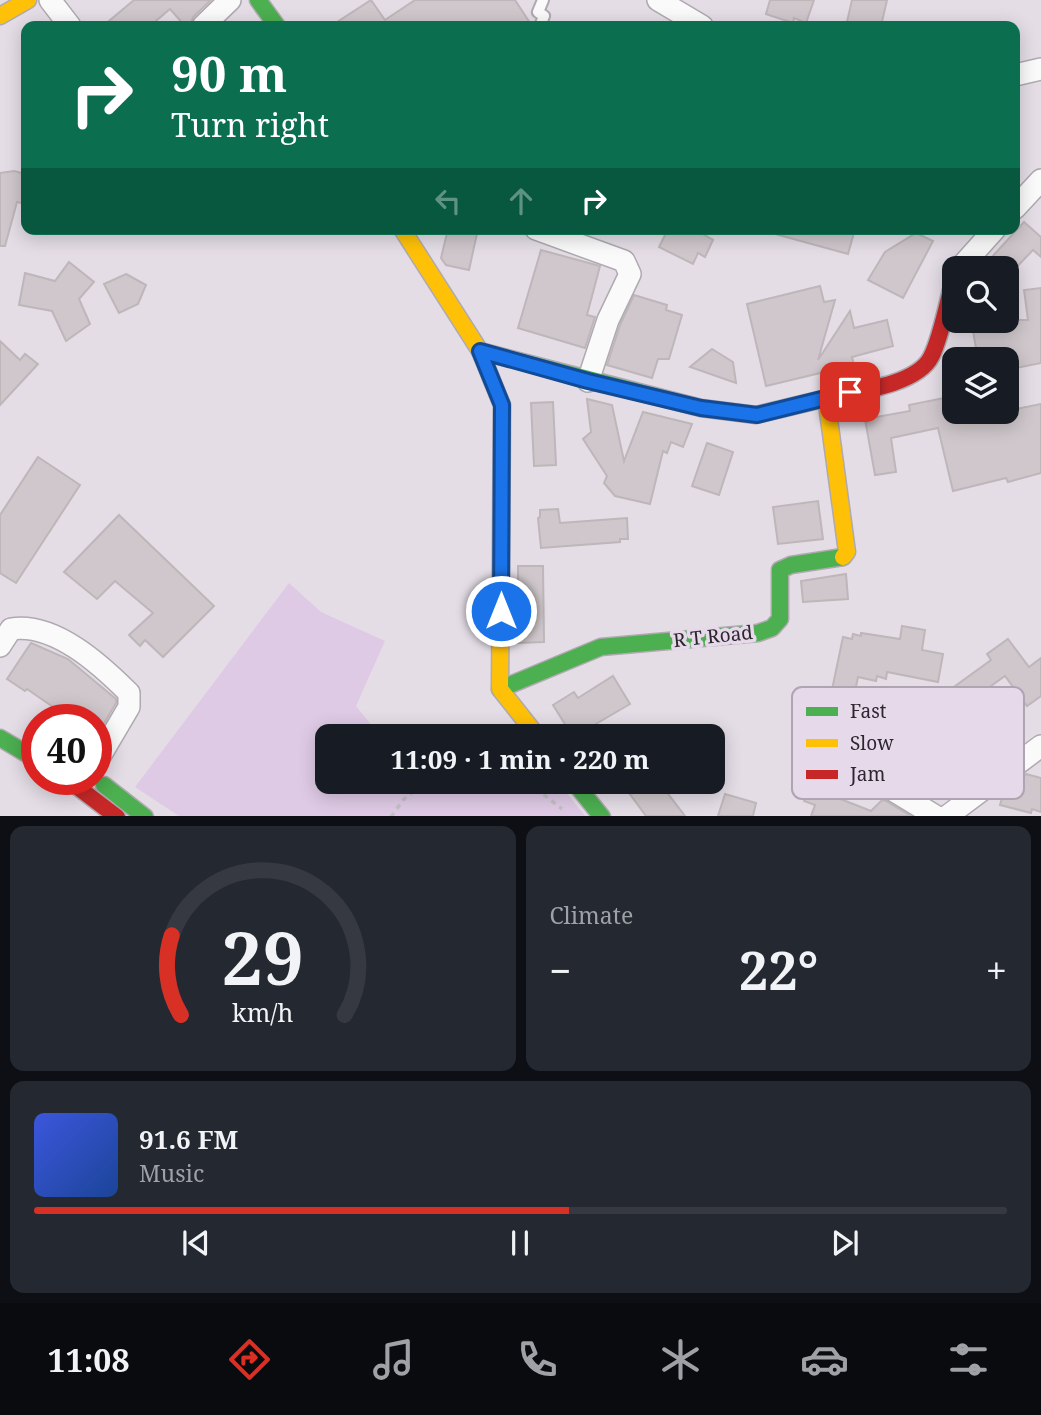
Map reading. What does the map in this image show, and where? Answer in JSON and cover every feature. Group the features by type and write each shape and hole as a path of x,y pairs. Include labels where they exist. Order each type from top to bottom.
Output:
{"street":[{"path":"0,16 27,0"},
{"path":"50,0 66,21"},
{"path":"208,21 230,0"},
{"path":"258,0 273,21"},
{"path":"657,0 693,21"},
{"path":"1020,74 1041,69"},
{"path":"1020,203 1041,180"},
{"path":"407,235 480,351 502,405 500,689 528,724"},
{"path":"552,235 624,261 630,274 608,320 588,381"},
{"path":"971,256 990,235"},
{"path":"480,351 701,408 757,415 896,382 917,372 931,358 942,320"},
{"name":"R T Road","path":"500,689 601,647 758,633 772,628 780,619 780,570 791,565 844,557 847,552 826,397"},
{"path":"0,646 11,629 26,627 59,638 111,676 129,693 129,707 112,736"},
{"path":"1,733 21,737"},
{"path":"1,733 21,748"},
{"path":"1024,759 1041,746"},
{"path":"112,791 144,816"},
{"path":"584,794 601,816"},
{"path":"88,795 116,816"},
{"path":"907,799 935,816"},
{"path":"947,816 970,799"}],"lane":[{"path":"542,21 544,16 538,12 543,0"}],"path":[{"path":"392,816 410,794"},
{"path":"543,794 570,816"}],"shaded area":[{"path":"289,583 321,612 385,641 356,706 371,724 315,724 315,794 568,794 585,816 179,816 135,787"}],"building":[{"path":"134,0 211,0 192,21 181,21 170,9 156,21 109,21"},
{"path":"371,0 385,20 415,0 515,0 529,21 339,21"},
{"path":"770,0 814,0 807,21 794,18 793,21 787,21 766,14"},
{"path":"852,0 887,0 882,21 847,21"},
{"path":"0,173 21,173 21,203 17,202 5,246 0,246"},
{"path":"1024,222 1041,237 1041,257 1033,250 1019,265 1019,256 993,256 1012,235 1020,235 1020,226"},
{"path":"447,235 477,235 469,270 446,265 441,258"},
{"path":"665,235 704,235 713,240 705,257 698,253 693,264 659,247"},
{"path":"779,235 853,235 848,254"},
{"path":"913,235 920,235 933,241 903,298 868,280 885,252"},
{"path":"541,250 600,266 587,315 595,317 585,348 518,328"},
{"path":"69,262 94,282 79,299 90,324 66,341 52,311 19,305 25,273 55,281"},
{"path":"126,274 146,285 138,304 119,313 104,284"},
{"path":"820,286 824,302 835,300 818,360 850,311 854,328 887,320 893,346 852,357 854,365 766,386 747,304"},
{"path":"1041,288 1041,363 1019,367 1019,347 976,347 973,333 1019,333 1019,320 1028,320 1024,290"},
{"path":"634,295 667,305 666,310 682,315 669,359 658,359 652,378 607,365 620,325"},
{"path":"0,341 20,360 25,354 38,364 0,405"},
{"path":"712,349 733,362 736,383 690,367"},
{"path":"942,398 942,424 1019,424 1019,408 1041,404 1041,473 1008,482 1006,478 953,491 938,428 891,438 896,472 875,475 865,419 910,411 909,405"},
{"path":"587,399 612,405 624,461 643,412 692,424 683,447 671,442 667,453 663,451 650,504 615,496 604,483 607,476 583,439 591,432"},
{"path":"553,402 556,465 534,466 531,403"},
{"path":"707,443 733,452 719,495 692,486"},
{"path":"38,457 80,485 16,583 0,573 0,515"},
{"path":"818,501 823,539 778,544 773,507"},
{"path":"558,509 560,523 627,518 628,539 620,539 620,542 541,548 538,518 540,510"},
{"path":"119,515 214,606 163,657 145,640 140,646 129,635 153,613 115,581 97,599 64,572"},
{"path":"518,566 543,566 544,642 518,643"},
{"path":"846,574 848,599 803,602 801,581"},
{"path":"902,626 925,630 922,650 943,654 938,682 887,672 886,679 877,676 876,681 858,677 856,687 833,687 843,637 852,639 853,634 861,636 861,633 900,639"},
{"path":"1008,639 1029,667 1041,658 1041,696 1027,706 1024,702 1024,687 1013,687 1005,676 990,687 954,687 991,660 987,654"},
{"path":"31,643 68,659 116,699 116,703 112,710 112,704 49,704 7,679"},
{"path":"613,676 630,704 596,724 565,724 553,705 574,692 578,698"},
{"path":"1026,774 1041,778 1041,812 1032,809 1031,813 1000,805 1002,799 1024,799"},
{"path":"630,794 668,794 685,816 646,816"},
{"path":"725,794 756,803 753,816 718,816"},
{"path":"840,799 871,811 882,800 911,816 811,816 815,805 804,801"}],"traffic: fast":[{"path":"258,0 273,21"},
{"path":"480,351 701,408 756,415 827,398"},
{"path":"500,689 601,647 758,633 772,628 780,619 780,570 791,565 843,557"},
{"path":"0,738 21,750"},
{"path":"112,791 144,816"},
{"path":"584,794 601,816"}],"traffic: slow":[{"path":"0,16 28,0"},
{"path":"406,235 480,351 502,405 500,689 528,724"},
{"path":"826,397 847,552 843,557"}],"traffic: jam":[{"path":"827,398 884,386 913,374 924,367 931,357 942,326"},
{"path":"88,795 116,816"}],"route":[{"path":"501,611 502,405 480,351 701,408 757,415 850,392"}]}
